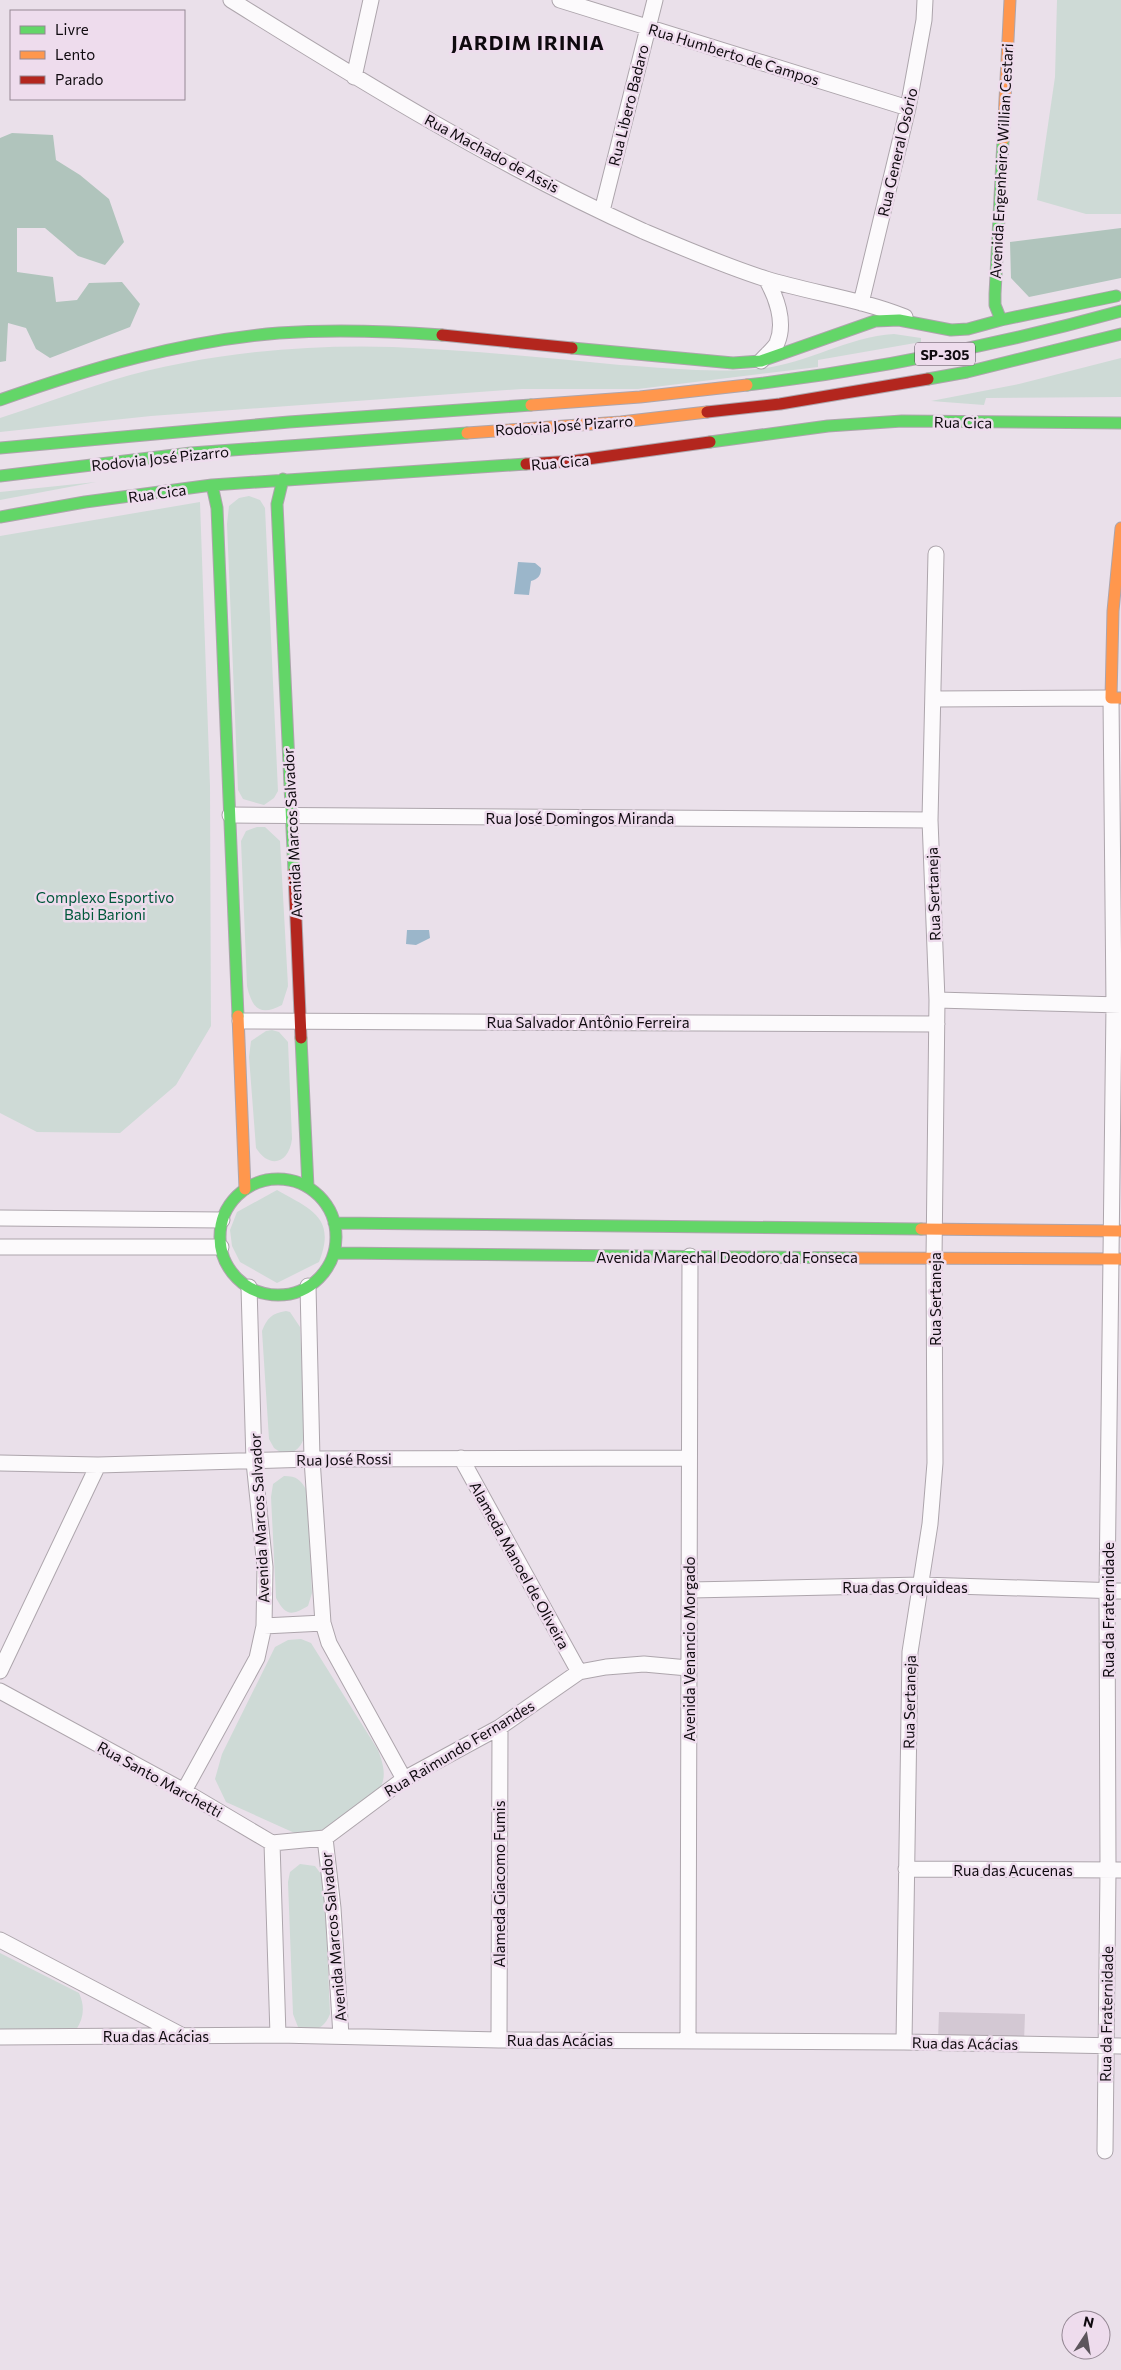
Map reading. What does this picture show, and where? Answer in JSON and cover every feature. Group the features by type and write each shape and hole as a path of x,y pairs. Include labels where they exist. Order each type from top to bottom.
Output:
{"street":[{"name":"Rua Machado de Assis","path":"231,0 354,77 484,152 643,231 766,279 861,303 921,323"},
{"path":"354,77 371,0"},
{"name":"Rua Humberto de Campos","path":"560,0 908,108"},
{"name":"Rua Libero Badaro","path":"602,211 655,0"},
{"name":"Rua General Osório","path":"861,303 908,108 924,20 925,0"},
{"name":"Avenida Engenheiro Willian Cestari","path":"1001,320 995,305 995,294 1010,0"},
{"path":"761,361 777,343 780,324 778,305 766,279"},
{"path":"0,400 110,363 186,346 248,337 319,331 400,331 733,363 761,361 858,326 889,320 921,323 951,330 968,329 1001,320 1121,295"},
{"name":"Rodovia José Pizarro","path":"0,448 154,432 642,397 766,383 894,364 960,351 1036,334 1121,311"},
{"name":"Rodovia José Pizarro","path":"0,476 191,453 621,422 780,404 967,372 1121,334"},
{"name":"Rua Cica","path":"0,517 85,502 212,486 283,479 390,474 573,461 828,426 902,421 1121,423"},
{"name":"Avenida Marcos Salvador","path":"283,479 277,504 308,1187"},
{"path":"212,486 217,508 240,1021 245,1188"},
{"name":"Rua da Fraternidade","path":"1105,2151 1106,2046 1115,1870 1114,1591 1117,1005 1116,698 1113,611 1121,528"},
{"name":"Rua Sertaneja","path":"904,2042 910,1652 913,1621 921,1586 930,1524 935,1463 934,1259 937,1000 930,820 936,554"},
{"path":"934,699 1116,698"},
{"name":"Rua José Domingos Miranda","path":"230,816 930,820"},
{"path":"937,1000 1117,1005"},
{"name":"Rua Salvador Antônio Ferreira","path":"240,1021 937,1024"},
{"path":"270,1179 283,1179 308,1187 325,1203 334,1223 336,1236 334,1252 320,1276 308,1286 294,1292 264,1293 249,1287 236,1277 226,1263 221,1247 220,1233 222,1220 231,1202 245,1188 270,1179"},
{"path":"0,1218 222,1220"},
{"name":"Avenida Marechal Deodoro da Fonseca","path":"334,1223 935,1231 1117,1231"},
{"path":"0,1247 221,1247"},
{"name":"Avenida Marechal Deodoro da Fonseca","path":"334,1252 934,1259 1116,1259"},
{"name":"Avenida Venancio Morgado","path":"688,2041 690,1256"},
{"path":"308,1286 312,1459 323,1623 329,1642 404,1779"},
{"name":"Avenida Marcos Salvador","path":"184,1790 257,1658 264,1626 265,1567 254,1462 249,1287"},
{"name":"Alameda Manoel de Oliveira","path":"461,1458 579,1672"},
{"name":"Rua José Rossi","path":"0,1463 98,1465 312,1459 688,1458"},
{"path":"0,1671 98,1465"},
{"name":"Rua das Orquideas","path":"690,1590 921,1586 1114,1591"},
{"path":"264,1626 323,1623"},
{"name":"Rua Raimundo Fernandes","path":"324,1838 404,1779 500,1727 579,1672 606,1666 644,1664 688,1668"},
{"name":"Rua Santo Marchetti","path":"0,1691 184,1790 272,1843"},
{"name":"Alameda Giacomo Fumis","path":"499,2040 500,1727"},
{"path":"278,2035 272,1843 324,1838"},
{"name":"Avenida Marcos Salvador","path":"324,1838 333,1908 341,2036"},
{"name":"Rua das Acucenas","path":"906,1869 1115,1870"},
{"path":"0,1940 182,2036"},
{"name":"Rua das Acácias","path":"0,2036 278,2035 499,2040 904,2042 1121,2046"}],"green space":[{"path":"1057,0 1121,0 1121,214 1086,214 1037,200 1055,77"},
{"path":"12,133 53,135 56,160 80,175 109,199 124,242 105,265 78,256 45,228 17,228 17,272 53,277 56,302 77,300 89,283 122,282 140,304 130,327 50,358 36,349 26,328 8,323 6,361 0,362 0,138"},
{"path":"1121,228 1121,278 1029,297 1011,278 1010,242"},
{"path":"894,334 921,338 921,342 818,360 818,367 638,389 522,389 151,416 0,432 0,418 113,380 181,363 287,349 358,346 421,348 672,369 740,370 775,366 859,340"},
{"path":"1121,358 1121,397 986,398 984,405 931,401 1019,384"},
{"path":"96,482 0,500 0,492"},
{"path":"249,496 260,500 265,508 278,791 274,798 264,805 243,799 238,790 227,524 229,506 239,498"},
{"name":"Complexo Esportivo Babi Barioni","path":"200,502 210,786 211,1026 176,1085 120,1133 37,1132 0,1113 0,536"},
{"path":"257,827 265,827 280,841 288,986 282,1005 268,1010 263,1010 254,1005 247,986 241,841 246,831"},
{"path":"266,1031 279,1032 288,1042 292,1139 287,1154 278,1161 267,1159 256,1148 249,1057 251,1041"},
{"path":"277,1190 310,1209 322,1224 325,1234 324,1247 319,1262 277,1283 240,1262 232,1246 230,1230 237,1212"},
{"path":"286,1311 290,1312 300,1327 305,1434 298,1449 283,1454 274,1448 269,1439 262,1331 271,1317"},
{"path":"284,1476 298,1479 307,1491 312,1593 308,1606 293,1613 286,1611 276,1598 271,1497 273,1484"},
{"path":"301,1639 311,1643 378,1750 384,1776 378,1791 360,1805 318,1831 299,1835 226,1802 215,1779 222,1754 275,1647 288,1640"},
{"path":"300,1864 315,1866 324,1878 330,2014 321,2027 313,2030 298,2027 293,2014 288,1882 290,1872"},
{"path":"0,1953 79,1993 83,2012 76,2030 0,2034"}],"water":[{"path":"518,562 535,563 541,568 539,577 531,581 529,595 514,594"},
{"path":"407,930 429,930 430,938 416,945 406,944"}],"building":[{"path":"939,2012 1025,2014 1024,2042 938,2040"}],"traffic: fast":[{"path":"572,348 733,363 761,361 875,321 899,320 951,330 968,329 1001,320 995,305 995,294 1003,140"},
{"path":"1001,320 1116,296"},
{"path":"747,385 842,372 936,355 1029,335 1121,311"},
{"path":"0,400 103,367 172,349 208,342 300,332 341,331 442,335"},
{"path":"928,379 967,372 1121,334"},
{"path":"0,448 289,422 531,405"},
{"path":"710,442 828,426 902,421 1121,423"},
{"path":"0,476 191,453 467,433"},
{"path":"0,517 85,502 212,485 526,464"},
{"path":"283,479 277,504 294,872"},
{"path":"212,485 217,508 238,1016"},
{"path":"301,1038 308,1187"},
{"path":"278,1179 300,1184 319,1196 331,1215 336,1237 331,1259 319,1278 300,1290 278,1295 256,1290 237,1278 225,1259 220,1237 225,1215 237,1196 256,1184 278,1179"},
{"path":"334,1223 921,1229"},
{"path":"334,1253 855,1258"}],"traffic: slow":[{"path":"1003,140 1010,0"},
{"path":"531,405 640,397 747,385"},
{"path":"467,433 621,422 707,412"},
{"path":"1121,528 1113,611 1111,698 1121,698"},
{"path":"238,1016 245,1189"},
{"path":"921,1229 1121,1231"},
{"path":"855,1258 1121,1259"}],"traffic: jam":[{"path":"442,335 572,348"},
{"path":"707,412 780,404 928,379"},
{"path":"526,464 573,461 710,442"},
{"path":"294,872 301,1038"}],"district":[{"name":"JARDIM IRINIA","path":"528,42"}]}
